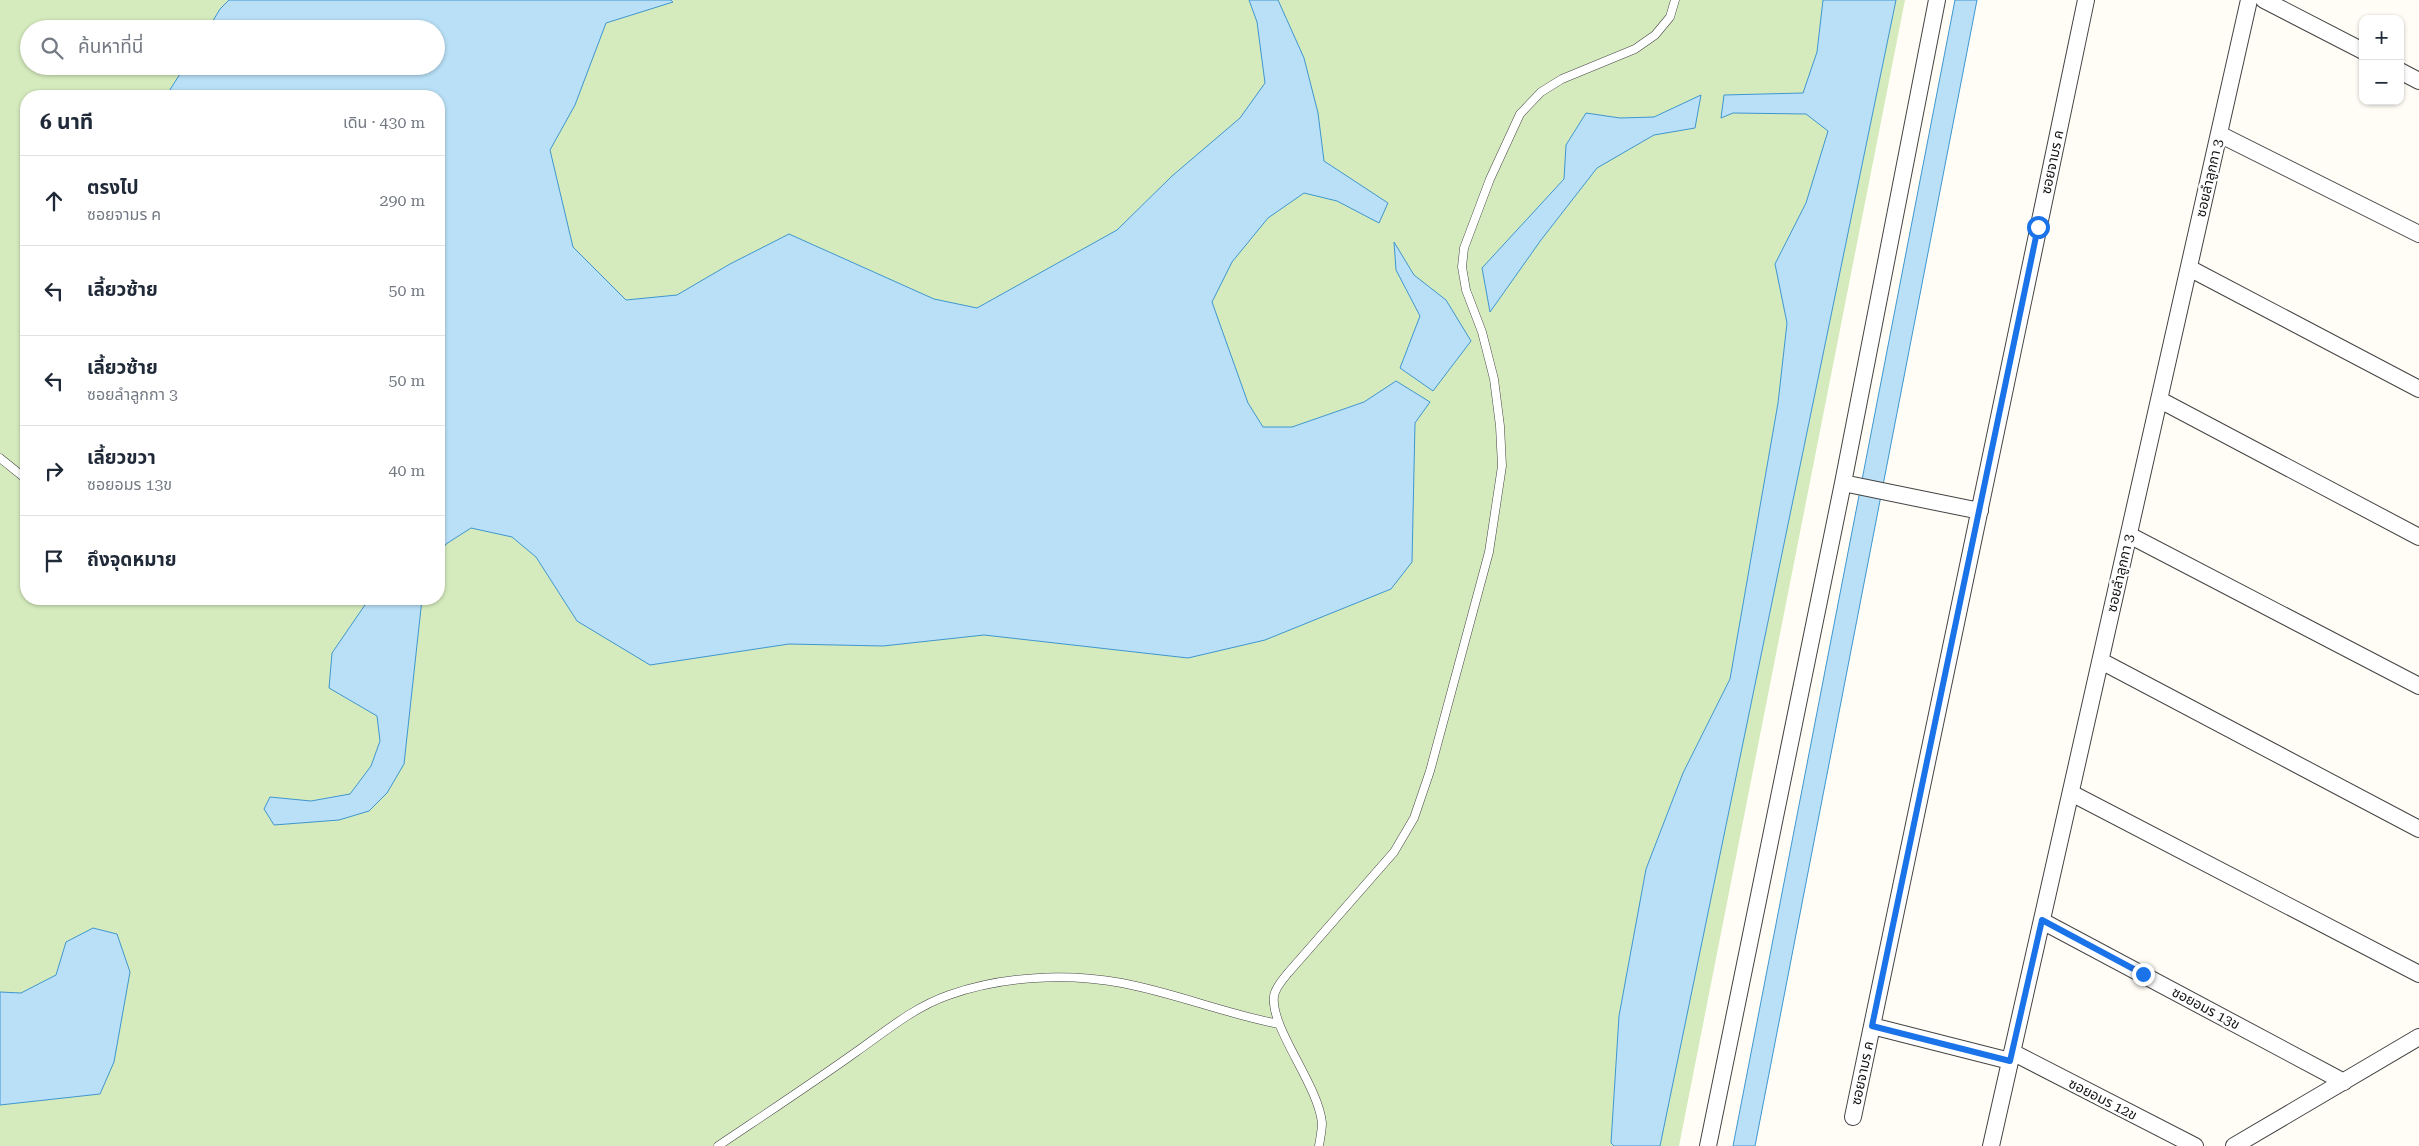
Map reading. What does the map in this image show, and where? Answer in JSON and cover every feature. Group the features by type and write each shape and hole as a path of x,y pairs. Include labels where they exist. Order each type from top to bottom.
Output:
{"street":[{"path":"1708,1146 1843,483 1937,0"},
{"name":"ซอยจามร ค","path":"1853,1117 2086,0"},
{"name":"ซอยลำลูกกา 3","path":"1991,1146 2249,0"},
{"path":"2264,0 2359,49"},
{"path":"2404,73 2419,80"},
{"path":"2219,134 2419,234"},
{"path":"2189,268 2419,389"},
{"path":"2160,400 2419,537"},
{"path":"1843,483 1980,511"},
{"path":"2129,535 2419,686"},
{"path":"2101,661 2419,829"},
{"path":"2071,793 2419,974"},
{"name":"ซอยอมร 13ข","path":"2042,920 2344,1082"},
{"name":"ซอยอมร 12ข","path":"1872,1026 2011,1057 2195,1146"},
{"path":"2234,1146 2419,1036"}],"lane":[{"path":"1319,1146 1322,1122 1303,1070 1279,1024 1274,1007 1274,993 1288,973 1394,852 1414,818 1430,770 1489,552 1502,466 1500,426 1494,380 1482,332 1466,290 1462,267 1464,248 1490,179 1520,114 1541,92 1562,79 1635,49 1655,35 1670,17 1675,0"},
{"path":"0,458 20,474"},
{"path":"718,1146 903,1017 948,995 989,984 1027,979 1122,983 1246,1018 1279,1024"}],"green space":[{"path":"0,0 1905,0 1679,1146 0,1146"}],"water":[{"path":"229,0 671,0 673,2 606,23 575,105 550,150 573,247 626,300 677,295 730,264 789,234 934,299 977,308 1117,230 1172,176 1240,118 1265,83 1257,22 1249,0 1278,0 1304,58 1318,113 1324,161 1388,203 1379,223 1337,201 1304,193 1268,218 1232,262 1212,302 1248,403 1263,427 1292,427 1364,402 1396,381 1430,402 1415,423 1412,562 1391,589 1265,640 1188,658 984,635 883,646 789,644 650,665 577,621 536,557 512,537 471,528 445,546 445,90 170,90 179,75 445,75 445,20 213,20 220,9"},
{"path":"1823,0 1896,0 1660,1146 1614,1146 1611,1143 1619,1016 1646,869 1683,773 1730,679 1778,403 1787,323 1775,264 1806,203 1828,131 1806,114 1733,113 1721,118 1724,95 1803,93 1817,52"},
{"path":"1955,0 1977,0 1755,1146 1733,1146"},
{"path":"1701,95 1695,128 1654,135 1597,168 1541,240 1490,312 1482,268 1564,179 1566,145 1586,113 1620,118 1654,117"},
{"path":"1394,242 1414,275 1446,300 1471,341 1433,391 1400,368 1420,316 1396,270"},
{"path":"365,605 421,605 404,764 387,793 369,811 339,820 274,825 264,809 270,797 311,801 350,794 371,766 380,741 377,716 329,688 332,653"},
{"path":"93,928 117,934 130,972 114,1062 100,1094 0,1105 0,992 21,993 56,975 66,942"}],"route":[{"path":"2038,227 1872,1026 2010,1061 2042,920 2143,974"}]}
